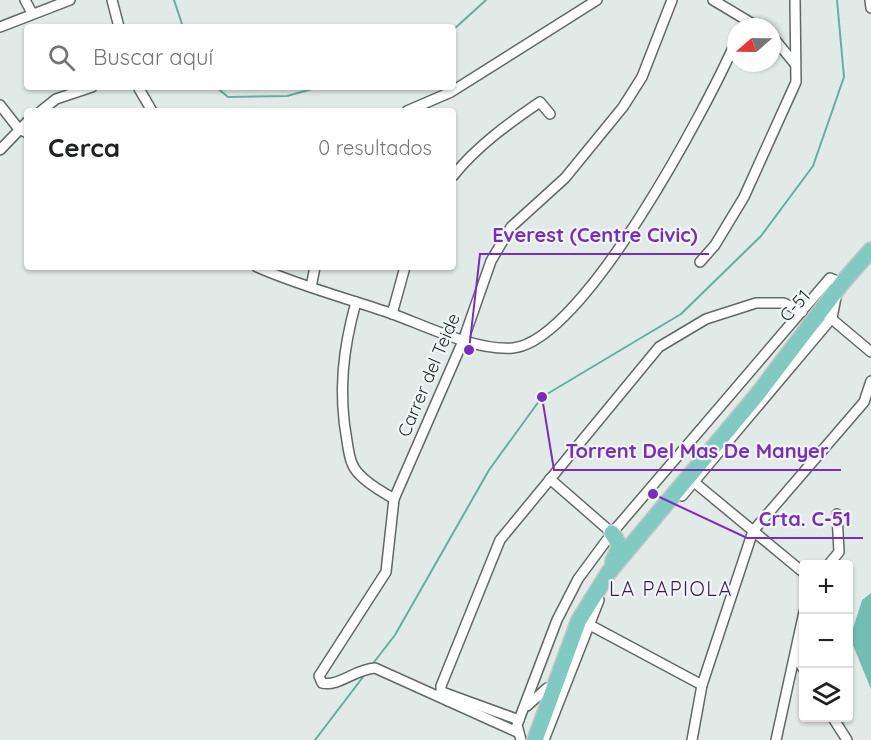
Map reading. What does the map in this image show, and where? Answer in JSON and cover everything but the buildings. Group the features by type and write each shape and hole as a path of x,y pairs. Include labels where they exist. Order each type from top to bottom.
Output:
{"main road":[{"path":"836,284 871,250"},
{"name":"C-51","path":"525,734 573,649 609,572 692,479 827,314 836,284"},
{"name":"C-51","path":"551,687 572,618 616,540 733,412 781,343 836,284"},
{"path":"781,343 796,339 817,314 827,314"},
{"path":"692,479 691,468 727,425 733,412"},
{"path":"586,618 586,600 616,557 616,540"}],"street":[{"path":"25,0 32,13"},
{"path":"0,27 70,0"},
{"path":"112,0 118,24"},
{"path":"456,89 597,0"},
{"name":"Carrer del Teide","path":"525,734 375,668 363,668 332,684 322,683 319,676 386,572 394,499 463,341 491,261 511,227 565,178 623,106 642,77 672,0"},
{"path":"713,0 745,18"},
{"path":"700,262 715,245 744,197 796,82 795,0"},
{"path":"870,0 871,9"},
{"path":"781,47 795,64"},
{"path":"265,270 463,341 511,348 526,345 543,334 592,285 632,231 681,150 727,62"},
{"path":"45,108 56,99 83,90"},
{"path":"140,90 150,108"},
{"path":"414,108 454,90"},
{"path":"456,172 510,122 540,102 550,114"},
{"path":"0,105 23,131 0,150"},
{"path":"311,287 314,270"},
{"path":"392,314 404,270"},
{"path":"356,302 346,337 341,375 343,420 350,460 360,475 394,499"},
{"path":"431,694 441,689 500,540 658,347 706,319 756,303 784,303 804,317"},
{"path":"827,314 871,352"},
{"path":"441,689 525,734 525,708 557,620 578,579 616,540 781,343"},
{"path":"692,740 702,685 753,531 864,402 871,381"},
{"path":"858,408 871,406"},
{"path":"692,479 799,569"},
{"path":"550,480 616,540"},
{"path":"832,560 839,552 837,514"},
{"path":"776,740 804,614"},
{"path":"586,618 702,685"},
{"path":"544,740 573,649"},
{"path":"795,655 803,668"},
{"path":"525,708 551,687"},
{"path":"441,689 449,702"},
{"path":"836,722 847,740"}],"green space":[{"path":"871,593 871,689 853,645 853,628 862,600"}],"waterway":[{"path":"174,0 182,24"},
{"path":"456,27 486,0"},
{"path":"371,666 395,635 489,470 542,397 681,314 761,236 813,166 844,77 837,0"},
{"path":"220,90 228,97 287,96 308,90"},
{"path":"315,740 366,673"}],"place":[{"name":"Everest (Centre Civic)","path":"469,350"},
{"name":"Torrent Del Mas De Manyer","path":"542,397"},
{"name":"Crta. C-51","path":"653,494"}],"district":[{"name":"LA PAPIOLA","path":"671,589"}]}
